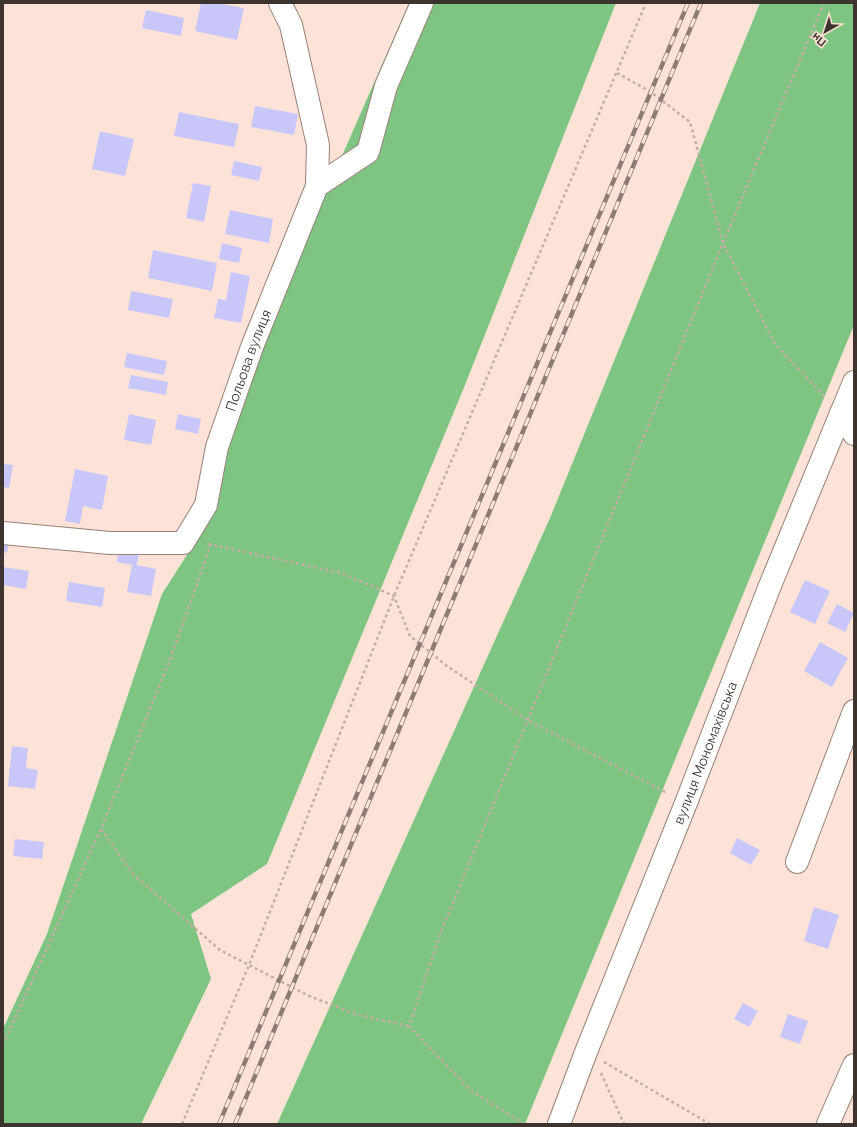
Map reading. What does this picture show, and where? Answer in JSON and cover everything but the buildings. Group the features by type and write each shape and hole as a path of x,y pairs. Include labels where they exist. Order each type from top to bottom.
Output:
{"street":[{"name":"Польова вулиця","path":"183,544 206,505 217,446 252,347 317,186 318,145 291,25 280,3"},
{"path":"317,186 368,152 386,86 422,3"},
{"name":"вулиця Мономахівська","path":"559,1124 769,588 854,382"},
{"path":"841,414 854,434"},
{"path":"3,532 110,542 183,544"},
{"path":"797,862 854,711"},
{"path":"828,1124 854,1065"}],"path":[{"path":"182,1124 250,965 394,596 618,73 646,3"},
{"path":"409,1026 441,932 529,721 723,242 824,3"},
{"path":"618,73 651,92 690,122 723,242 775,344 841,414"},
{"path":"183,544 211,544 341,573 394,596 410,636 447,666 529,721 686,803"},
{"path":"3,1045 101,829 170,660 211,544"},
{"path":"101,829 134,875 220,950 309,996 358,1015 409,1026 470,1090 524,1124"},
{"path":"586,1052 596,1061 624,1124"},
{"path":"586,1052 710,1124"}],"green space":[{"path":"409,3 616,3 465,385 267,864 191,914 211,979 141,1124 3,1124 3,1029 47,934 162,594 215,511 231,424 334,174"},
{"path":"760,3 854,3 854,325 525,1124 277,1124 550,518"}],"railway":[{"path":"219,1124 688,3"},
{"path":"235,1124 701,3"}]}
